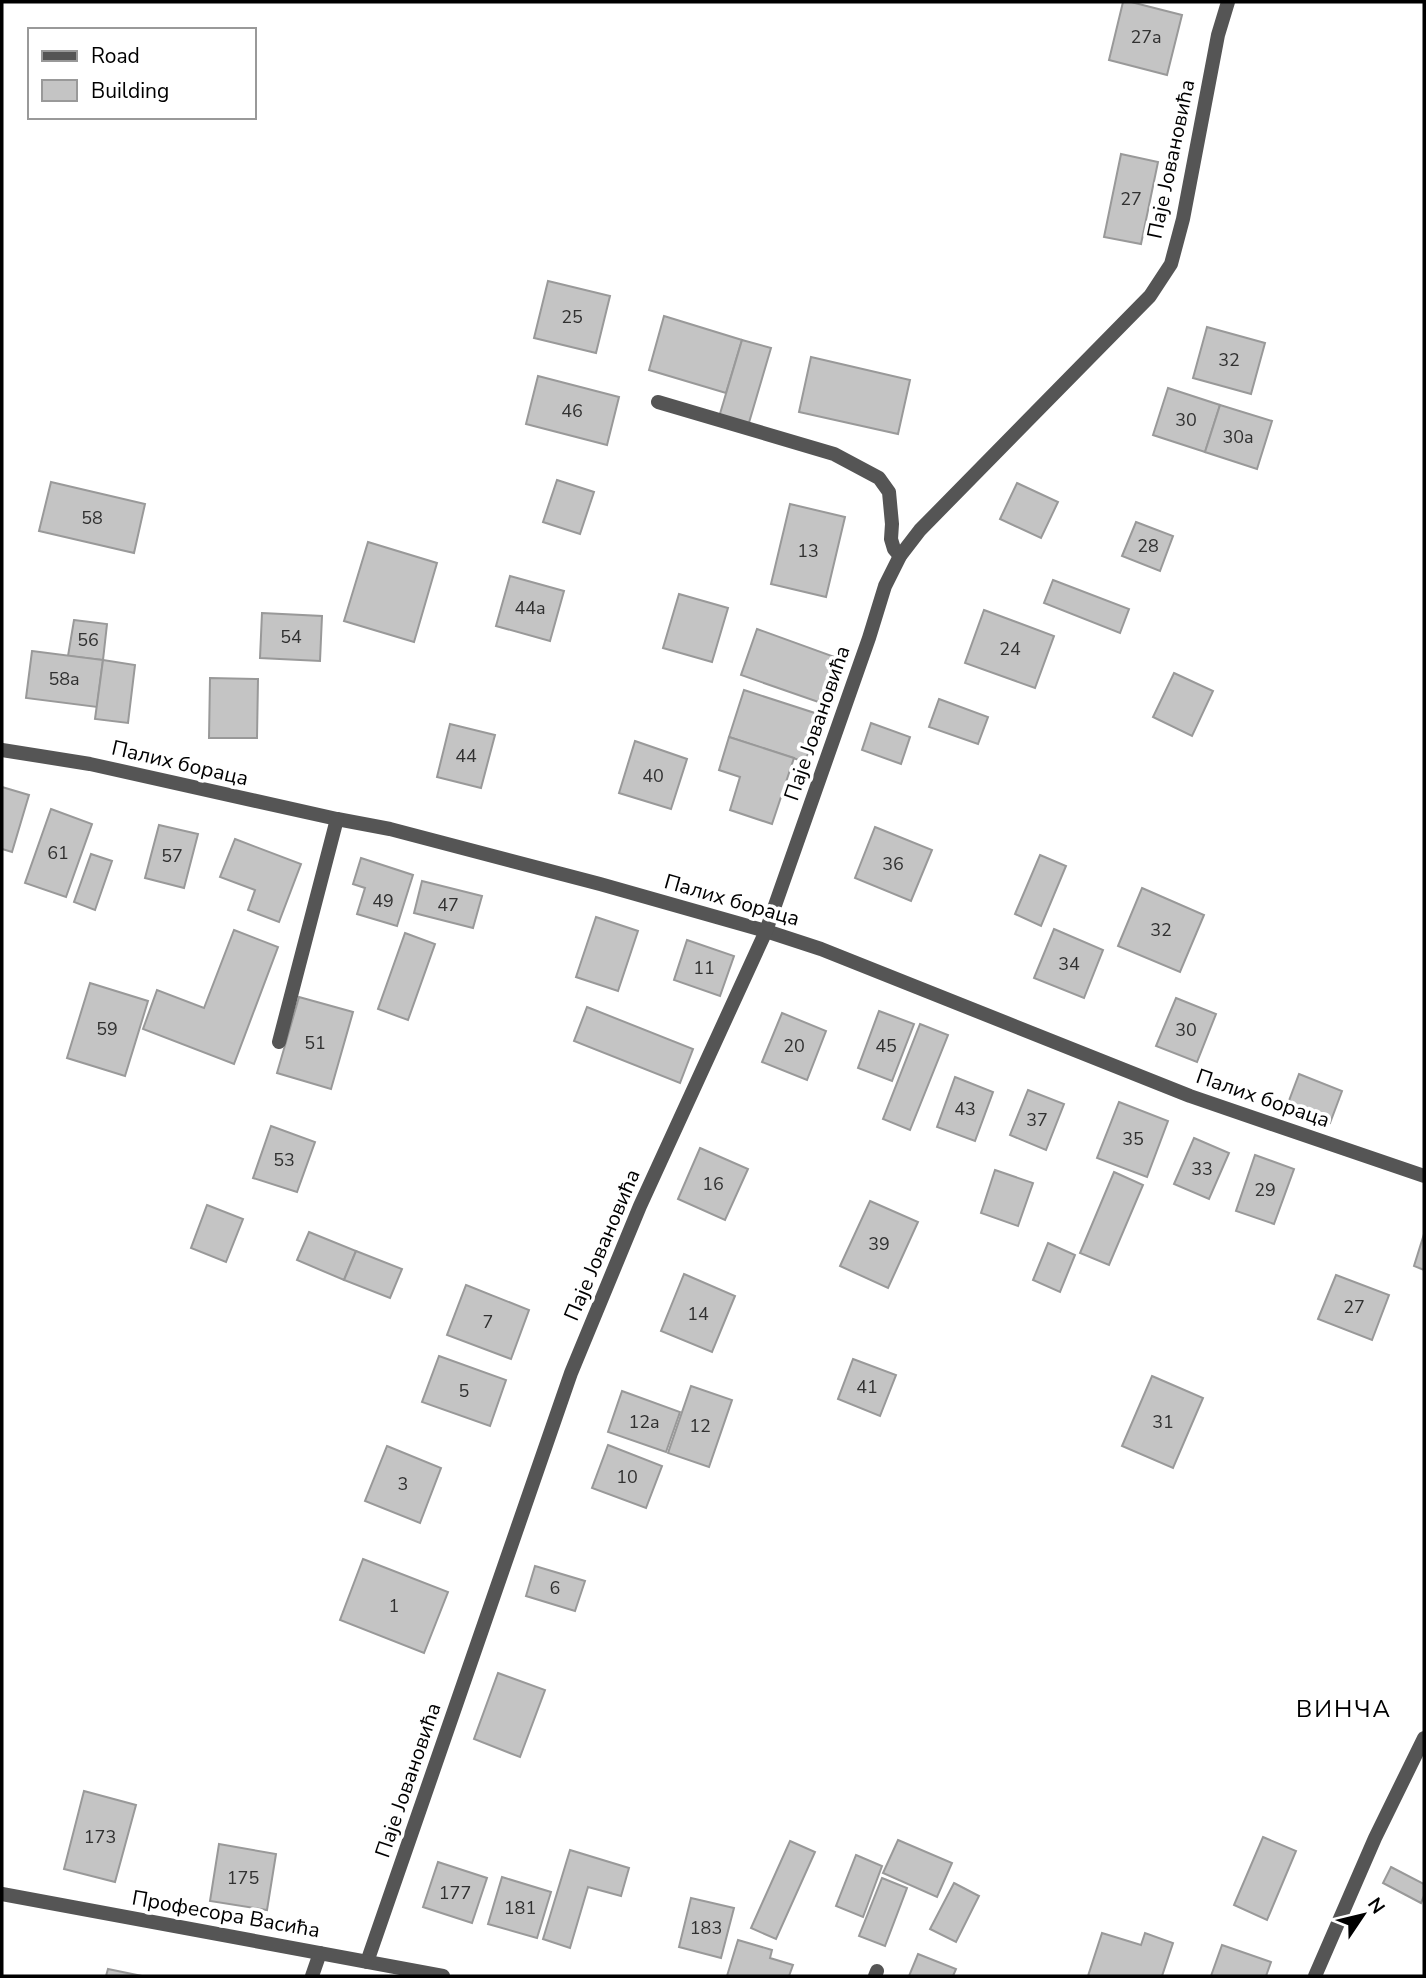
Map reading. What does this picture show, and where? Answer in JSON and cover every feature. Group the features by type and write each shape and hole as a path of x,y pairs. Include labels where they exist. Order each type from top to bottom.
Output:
{"street":[{"name":"Паје Јовановића","path":"367,1962 571,1373 640,1206 766,931 886,586 900,556 920,530 1150,296 1171,264 1183,219 1218,35 1228,2"},
{"path":"657,402 834,454 879,478 889,492 891,539 900,556"},
{"name":"Палих бораца","path":"2,751 90,764 390,829 766,931 821,949 1190,1096 1424,1176"},
{"path":"279,1042 337,819"},
{"path":"1315,1976 1375,1838 1424,1738"},
{"name":"Професора Васића","path":"2,1894 443,1976"},
{"path":"312,1976 320,1952"}],"building":[{"path":"1123,2 1182,15 1167,75 1109,60"},
{"path":"1121,154 1158,162 1141,244 1104,237"},
{"path":"548,281 610,296 596,353 534,338"},
{"path":"664,316 742,340 726,393 649,370"},
{"path":"1207,327 1265,343 1251,394 1193,378"},
{"path":"742,340 771,348 748,426 719,417"},
{"path":"811,357 910,380 898,434 799,412"},
{"path":"538,376 619,397 607,445 526,424"},
{"path":"1168,388 1220,405 1205,452 1153,435"},
{"path":"1220,405 1272,421 1257,469 1205,452"},
{"path":"557,480 594,492 580,534 543,522"},
{"path":"51,482 145,504 134,553 39,531"},
{"path":"1017,483 1058,502 1041,538 1000,519"},
{"path":"790,504 845,517 826,597 771,584"},
{"path":"1136,522 1173,536 1160,571 1122,556"},
{"path":"368,542 437,563 414,642 344,621"},
{"path":"510,576 564,591 550,641 496,626"},
{"path":"1053,580 1129,609 1120,633 1044,603"},
{"path":"679,594 728,608 712,662 663,648"},
{"path":"984,610 1054,636 1035,688 965,663"},
{"path":"262,613 322,616 320,661 260,658"},
{"path":"74,620 107,624 103,660 68,656"},
{"path":"757,629 843,660 827,705 741,675"},
{"path":"32,651 103,660 97,707 26,698"},
{"path":"103,660 135,665 128,723 95,719"},
{"path":"1174,673 1213,691 1192,736 1153,717"},
{"path":"210,678 258,679 257,738 209,738"},
{"path":"744,690 821,715 805,762 729,737"},
{"path":"939,699 988,717 978,744 929,727"},
{"path":"871,723 910,737 901,764 862,750"},
{"path":"450,724 495,735 481,788 437,777"},
{"path":"729,737 794,758 772,824 730,810 740,777 719,770"},
{"path":"635,741 687,759 671,809 619,793"},
{"path":"2,787 29,795 12,852 2,849"},
{"path":"51,809 92,824 66,897 25,883"},
{"path":"159,825 198,834 184,888 145,878"},
{"path":"875,827 932,850 911,901 855,878"},
{"path":"235,839 301,864 279,922 248,910 255,890 220,877"},
{"path":"91,854 112,861 95,910 74,902"},
{"path":"1040,855 1066,866 1041,926 1015,914"},
{"path":"361,858 413,875 397,926 357,914 365,888 353,884"},
{"path":"422,881 482,896 473,928 414,913"},
{"path":"1142,888 1204,915 1180,972 1118,946"},
{"path":"596,917 638,931 618,991 576,977"},
{"path":"1054,929 1103,950 1084,998 1034,978"},
{"path":"234,930 278,947 234,1064 143,1029 157,990 204,1008"},
{"path":"405,933 435,944 408,1020 378,1009"},
{"path":"687,940 734,956 720,996 674,980"},
{"path":"90,983 148,1001 125,1076 67,1058"},
{"path":"299,997 353,1012 331,1089 277,1073"},
{"path":"1176,998 1216,1014 1197,1062 1156,1046"},
{"path":"587,1007 693,1049 680,1083 574,1041"},
{"path":"879,1011 914,1024 892,1081 858,1068"},
{"path":"782,1013 826,1031 807,1080 762,1062"},
{"path":"920,1024 948,1035 910,1130 883,1119"},
{"path":"1299,1074 1342,1091 1330,1123 1287,1106"},
{"path":"955,1077 993,1092 975,1141 937,1127"},
{"path":"1028,1090 1064,1104 1046,1150 1010,1135"},
{"path":"1119,1102 1168,1121 1147,1177 1097,1158"},
{"path":"271,1126 315,1142 297,1192 253,1178"},
{"path":"1194,1138 1229,1153 1209,1199 1174,1184"},
{"path":"700,1148 748,1169 725,1220 678,1199"},
{"path":"1255,1155 1294,1169 1274,1224 1236,1211"},
{"path":"995,1170 1033,1183 1018,1226 981,1213"},
{"path":"1114,1172 1143,1185 1109,1265 1080,1253"},
{"path":"870,1201 918,1222 888,1288 840,1266"},
{"path":"207,1205 243,1219 226,1262 191,1248"},
{"path":"309,1232 356,1251 344,1280 297,1260"},
{"path":"1424,1234 1424,1270 1414,1266"},
{"path":"1048,1243 1075,1255 1060,1292 1033,1280"},
{"path":"356,1251 402,1269 390,1298 344,1280"},
{"path":"684,1274 735,1296 712,1352 661,1331"},
{"path":"1336,1275 1389,1295 1372,1340 1318,1319"},
{"path":"466,1285 529,1310 511,1359 447,1335"},
{"path":"439,1356 506,1380 490,1426 422,1402"},
{"path":"853,1359 896,1375 880,1416 838,1399"},
{"path":"1152,1376 1203,1398 1173,1468 1122,1446"},
{"path":"691,1386 732,1400 709,1467 668,1453"},
{"path":"622,1391 680,1412 666,1452 608,1432"},
{"path":"608,1445 662,1466 646,1508 592,1488"},
{"path":"387,1446 441,1468 420,1523 365,1501"},
{"path":"363,1559 448,1592 424,1653 340,1620"},
{"path":"535,1566 585,1581 575,1611 526,1596"},
{"path":"498,1673 545,1690 520,1757 474,1739"},
{"path":"84,1791 136,1805 115,1882 64,1869"},
{"path":"1263,1837 1296,1851 1267,1920 1234,1905"},
{"path":"898,1840 952,1863 937,1897 883,1873"},
{"path":"790,1841 815,1852 776,1939 751,1928"},
{"path":"219,1844 276,1854 267,1910 210,1901"},
{"path":"570,1850 629,1868 621,1896 588,1887 570,1948 543,1939"},
{"path":"856,1855 882,1866 863,1917 836,1906"},
{"path":"438,1862 487,1878 472,1923 423,1907"},
{"path":"1391,1867 1424,1884 1421,1903 1383,1883"},
{"path":"502,1877 551,1892 537,1938 488,1924"},
{"path":"882,1878 907,1888 885,1946 859,1936"},
{"path":"954,1883 979,1896 956,1942 930,1929"},
{"path":"691,1898 734,1908 721,1958 679,1947"},
{"path":"1102,1933 1141,1945 1145,1933 1173,1943 1162,1976 1088,1976"},
{"path":"738,1940 772,1950 770,1958 793,1965 789,1976 727,1976"},
{"path":"1222,1945 1271,1962 1266,1976 1211,1976"},
{"path":"918,1954 956,1969 953,1976 909,1976"},
{"path":"108,1969 142,1976 106,1976"}],"district":[{"name":"ВИНЧА","path":"1344,1709"}]}
